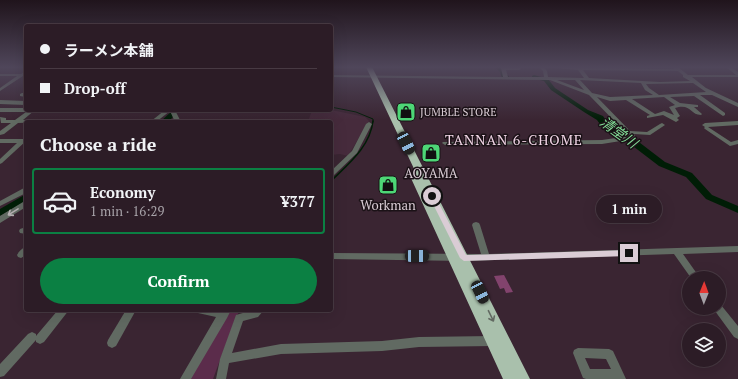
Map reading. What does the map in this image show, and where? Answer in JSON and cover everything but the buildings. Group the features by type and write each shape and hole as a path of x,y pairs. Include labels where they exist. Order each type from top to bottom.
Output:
{"highway":[{"path":"375,85 459,258 522,379"},
{"path":"459,258 493,341 511,379"}],"street":[{"path":"564,85 591,94 610,98 712,93"},
{"path":"445,143 602,142 629,139 632,136 626,132 582,85"},
{"path":"644,85 647,89 679,105 696,106"},
{"path":"661,85 672,95"},
{"path":"698,85 738,105"},
{"path":"695,94 723,114"},
{"path":"627,98 653,116"},
{"path":"0,102 24,103"},
{"path":"672,118 677,116 672,107 679,105"},
{"path":"689,106 699,114"},
{"path":"0,110 24,110"},
{"path":"1,134 30,112"},
{"path":"156,120 166,112"},
{"path":"664,113 676,120 659,124 647,117 653,116 664,113"},
{"path":"0,119 4,119 3,122 24,122"},
{"path":"737,123 706,126 730,144 738,142"},
{"path":"333,173 355,152 369,124"},
{"path":"626,132 641,132 648,134 662,125 659,124"},
{"path":"0,141 23,141 0,162"},
{"path":"0,204 24,191"},
{"path":"0,220 24,205"},
{"path":"476,225 486,257"},
{"path":"333,256 459,258 738,249"},
{"path":"676,252 691,271"},
{"path":"0,372 62,312"},
{"path":"112,343 130,312"},
{"path":"185,379 225,312"},
{"path":"221,379 225,359 238,318 255,314 257,312"},
{"path":"723,315 738,334"},
{"path":"225,359 281,349 382,346 419,342 493,341"}],"shaded area":[{"path":"333,110 365,117 369,121 348,156 340,154 333,155 333,120 309,120 311,112 333,112"},
{"path":"229,312 239,312 213,379 189,379"}],"waterway":[{"name":"清堂川","path":"550,85 553,89 586,111 600,118 605,125 628,138 662,164 689,175 709,197 738,210"},
{"path":"333,107 356,112 373,119 373,121"},
{"path":"166,120 175,112"},
{"path":"333,179 363,147 368,139 373,121"},
{"path":"0,213 24,198"}],"place":[{"name":"JUMBLE STORE","path":"406,112"},
{"name":"AOYAMA","path":"431,153"},
{"name":"Workman","path":"388,185"}],"district":[{"name":"TANNAN 6-CHOME","path":"514,139"}],"route":[{"path":"432,196 464,258 629,253"}]}
